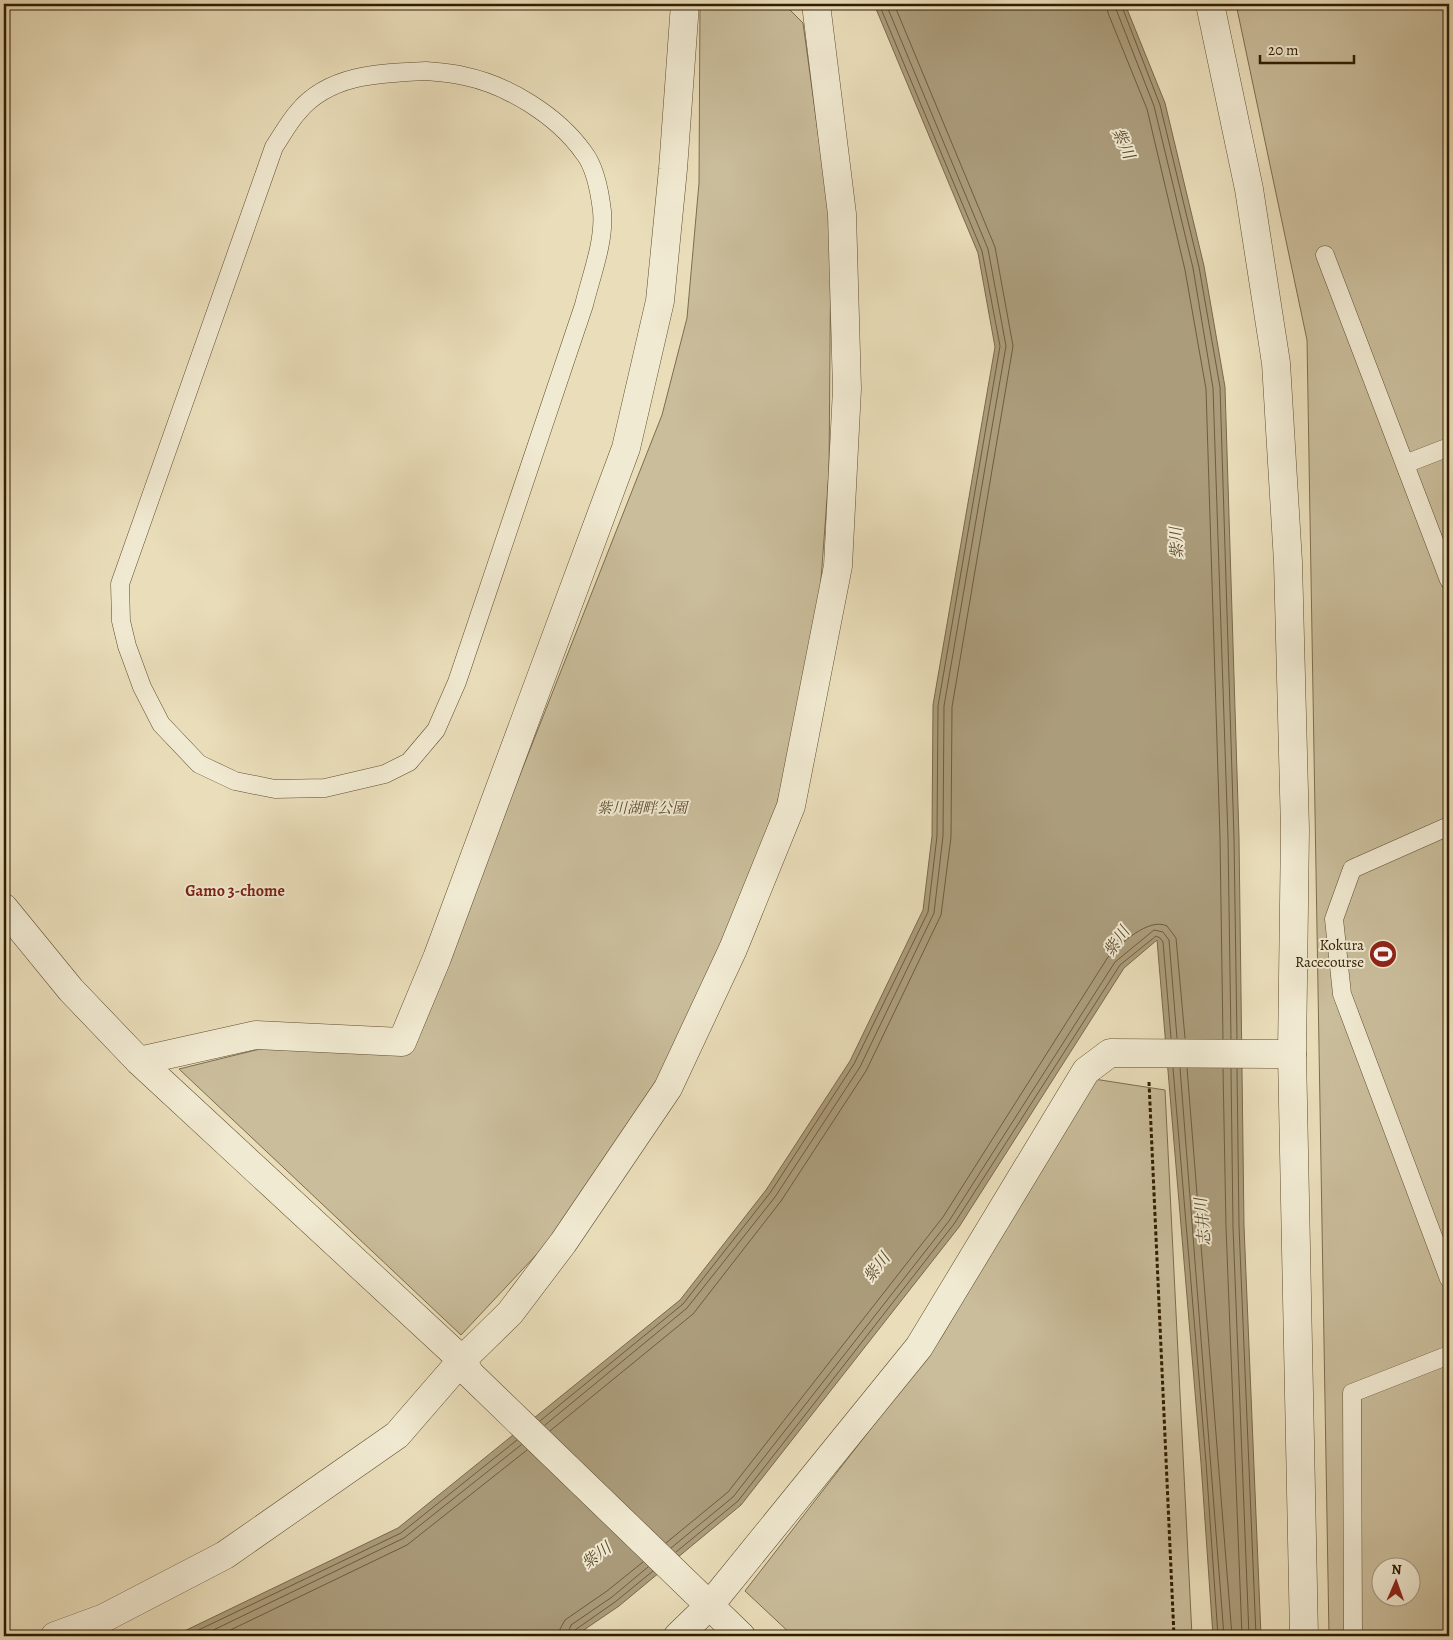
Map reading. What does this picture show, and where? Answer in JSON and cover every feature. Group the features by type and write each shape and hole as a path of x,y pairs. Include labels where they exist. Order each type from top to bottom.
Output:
{"street":[{"path":"138,1061 256,1035 402,1042 437,958 626,448 660,301 673,169 684,4"},
{"path":"55,1636 104,1618 225,1555 397,1435 466,1367 510,1314 563,1243 668,1088 733,949 791,806 838,566 848,390 842,214 816,4"},
{"path":"1210,4 1249,189 1276,363 1288,562 1294,820 1292,1054 1304,1636"},
{"path":"4,908 71,990 138,1061 466,1367 741,1636"},
{"path":"678,1636 709,1606 918,1347 1086,1071 1110,1053 1148,1055 1292,1054"}],"lane":[{"path":"426,71 465,76 508,91 556,122 585,154 596,184 602,212 599,243 584,305 457,682 436,730 409,762 385,774 325,788 275,789 235,781 199,764 161,724 142,688 120,621 120,584 274,146 299,110 327,87 371,74 426,71"},
{"path":"1325,255 1449,580"},
{"path":"1405,464 1449,447"},
{"path":"1449,826 1352,869 1334,919 1342,994 1449,1279"},
{"path":"1352,1636 1352,1393 1449,1355"}],"path":[{"path":"1148,1055 1174,1636"}],"green space":[{"name":"紫川湖畔公園","path":"700,4 789,4 789,9 803,23 831,227 829,472 817,634 776,808 722,946 662,1080 553,1237 461,1335 179,1069 260,1049 411,1051 662,415 687,318 699,183"},
{"name":"Kokura Racecourse","path":"1236,4 1449,4 1449,1636 1329,1636 1307,340"},
{"path":"1094,1079 1165,1090 1192,1636 793,1636 745,1591 941,1338"}],"water":[{"path":"874,4 1125,4 1165,103 1204,266 1225,387 1239,837 1244,1226 1261,1636 1213,1636 1201,1463 1157,940 1124,968 959,1227 741,1505 619,1606 575,1636 174,1636 398,1528 680,1300 766,1190 850,1061 923,910 932,836 933,705 995,347 978,253"}],"place":[{"name":"Kokura Racecourse","path":"1383,954"}],"district":[{"name":"Gamo 3-chome","path":"235,890"}],"water label":[{"name":"紫川","path":"1124,143"},
{"name":"紫川","path":"1176,543"},
{"name":"紫川","path":"1116,941"},
{"name":"志井川","path":"1202,1222"},
{"name":"紫川","path":"876,1267"},
{"name":"紫川","path":"596,1555"}]}
